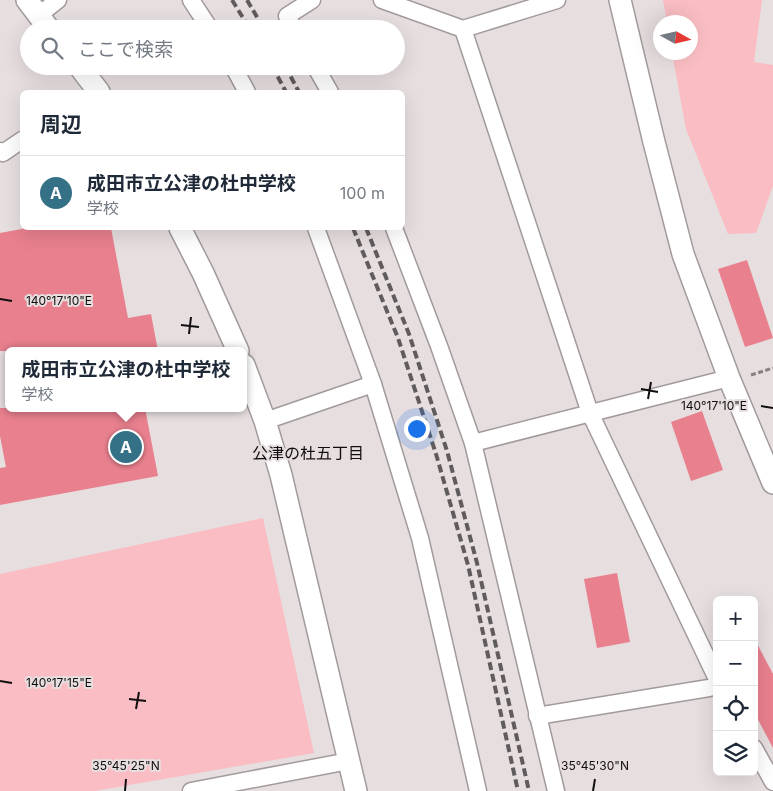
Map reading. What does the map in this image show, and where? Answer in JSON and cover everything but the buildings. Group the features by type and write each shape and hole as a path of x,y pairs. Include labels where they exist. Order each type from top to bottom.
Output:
{"street":[{"path":"38,15 58,0"},
{"path":"191,0 204,20"},
{"path":"289,20 287,16 312,0"},
{"path":"382,0 463,29 557,0"},
{"path":"620,0 683,254 729,378 773,483"},
{"path":"463,29 590,413 713,671"},
{"path":"85,75 95,90"},
{"path":"238,75 246,90"},
{"path":"320,75 329,90"},
{"path":"0,151 3,153 20,141"},
{"path":"181,230 203,272 236,347"},
{"path":"317,230 373,384 420,538 478,791"},
{"path":"395,230 439,346 473,443 556,791"},
{"path":"247,373 265,421 281,475 356,791"},
{"path":"473,443 729,378"},
{"path":"265,421 373,384"},
{"path":"538,716 713,687"},
{"path":"758,755 773,782"},
{"path":"191,791 349,761"}],"path":[{"path":"751,375 773,368"}],"shaded area":[{"path":"663,0 762,0 754,62 773,65 773,186 756,233 728,234 686,129 673,60 698,60 698,15 666,15"},
{"path":"263,518 314,753 95,791 0,791 0,574"}],"railway":[{"path":"232,0 244,20"},
{"path":"247,0 259,20"},
{"path":"277,75 285,90"},
{"path":"290,75 298,90"},
{"path":"354,230 398,338 436,454 468,565 518,791"},
{"path":"367,230 409,334 447,451 477,563 529,791"}],"place":[{"name":"成田市立公津の杜中学校","path":"126,447"}],"district":[{"name":"公津の杜五丁目","path":"308,453"}]}
